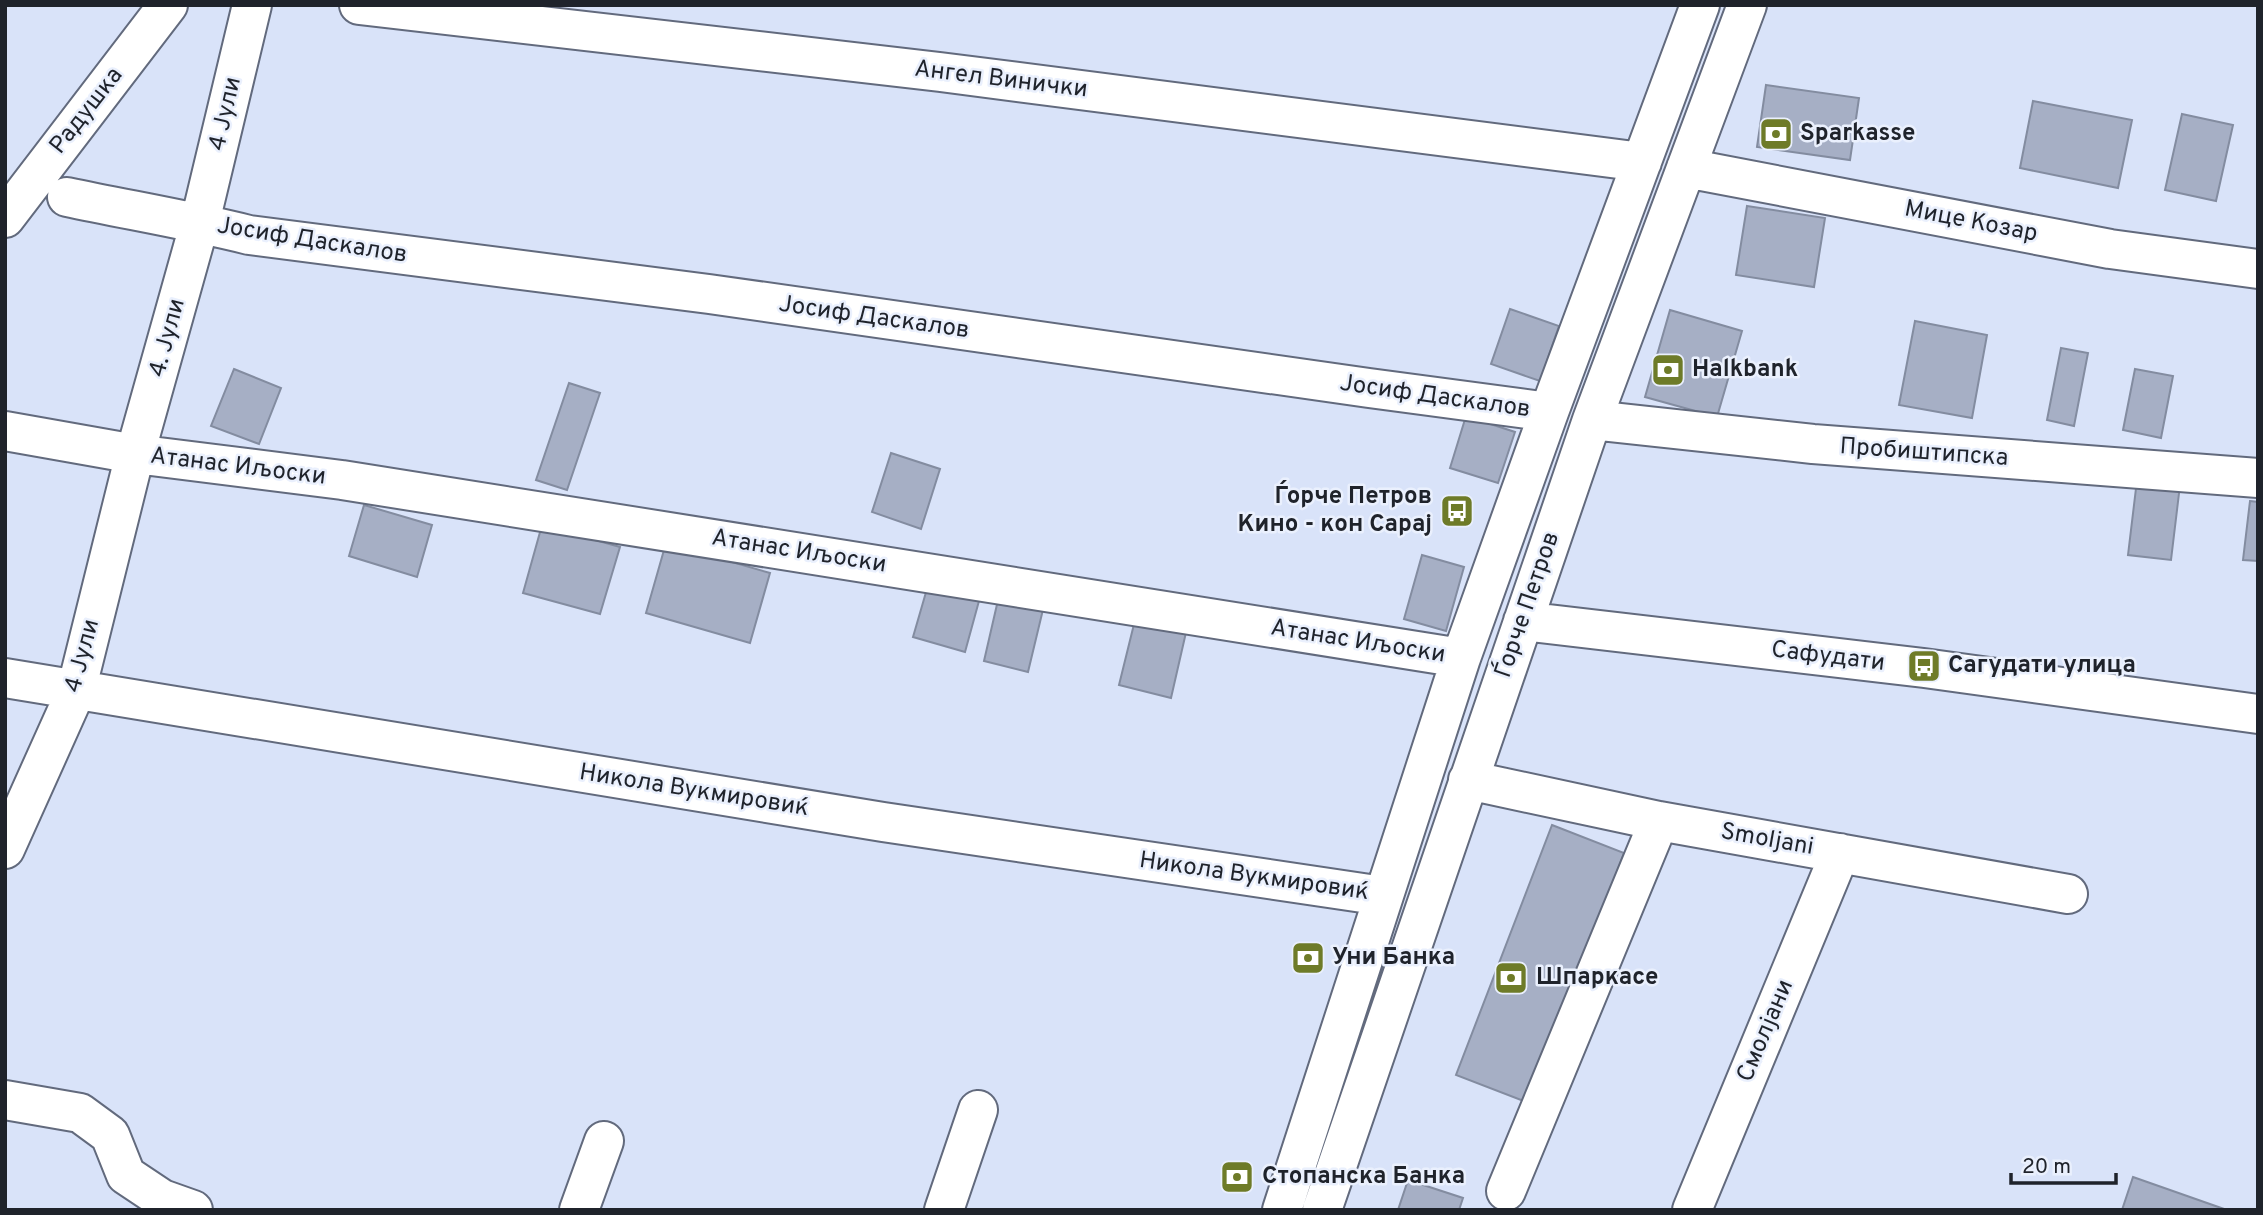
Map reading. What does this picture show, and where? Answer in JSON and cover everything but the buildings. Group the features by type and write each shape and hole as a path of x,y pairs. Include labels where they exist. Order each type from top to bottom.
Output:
{"street":[{"name":"Радушка","path":"5,218 168,5"},
{"name":"4 Јули","path":"200,222 252,5"},
{"name":"Ангел Винички","path":"359,5 940,72 1642,162"},
{"name":"Ѓорче Петров","path":"1282,1210 1461,658 1700,5"},
{"name":"Ѓорче Петров","path":"1322,1210 1592,420 1748,5"},
{"name":"Мице Козар","path":"1686,168 2110,249 2258,269"},
{"path":"67,197 148,215 200,222"},
{"name":"Јосиф Даскалов","path":"200,222 249,235 709,294 1549,412"},
{"name":"4. Јули","path":"135,454 200,222"},
{"name":"Пробиштипска","path":"1592,420 1813,444 2258,478"},
{"path":"5,431 135,454"},
{"name":"4 Јули","path":"5,849 76,691 135,454"},
{"name":"Aтанас Иљоски","path":"135,454 356,482 1461,658"},
{"name":"Сафудати","path":"1522,621 1924,668 2258,714"},
{"name":"Никола Вукмировиќ","path":"5,678 883,822 1383,895"},
{"name":"Smoljani","path":"1468,780 1659,821 2068,894"},
{"path":"1506,1191 1659,821"},
{"name":"Смолјани","path":"1692,1210 1840,853"},
{"path":"5,1100 80,1113 110,1135 126,1175 162,1199 193,1210"},
{"path":"944,1210 978,1110"},
{"path":"579,1210 604,1141"}],"place":[{"name":"Sparkasse","path":"1776,134"},
{"name":"Halkbank","path":"1668,370"},
{"name":"Ѓорче Петров Кино - кон Сарај","path":"1457,511"},
{"name":"Сагудати улица","path":"1924,666"},
{"name":"Уни Банка","path":"1308,958"},
{"name":"Шпаркасе","path":"1511,978"},
{"name":"Стопанска Банка","path":"1237,1177"}]}
